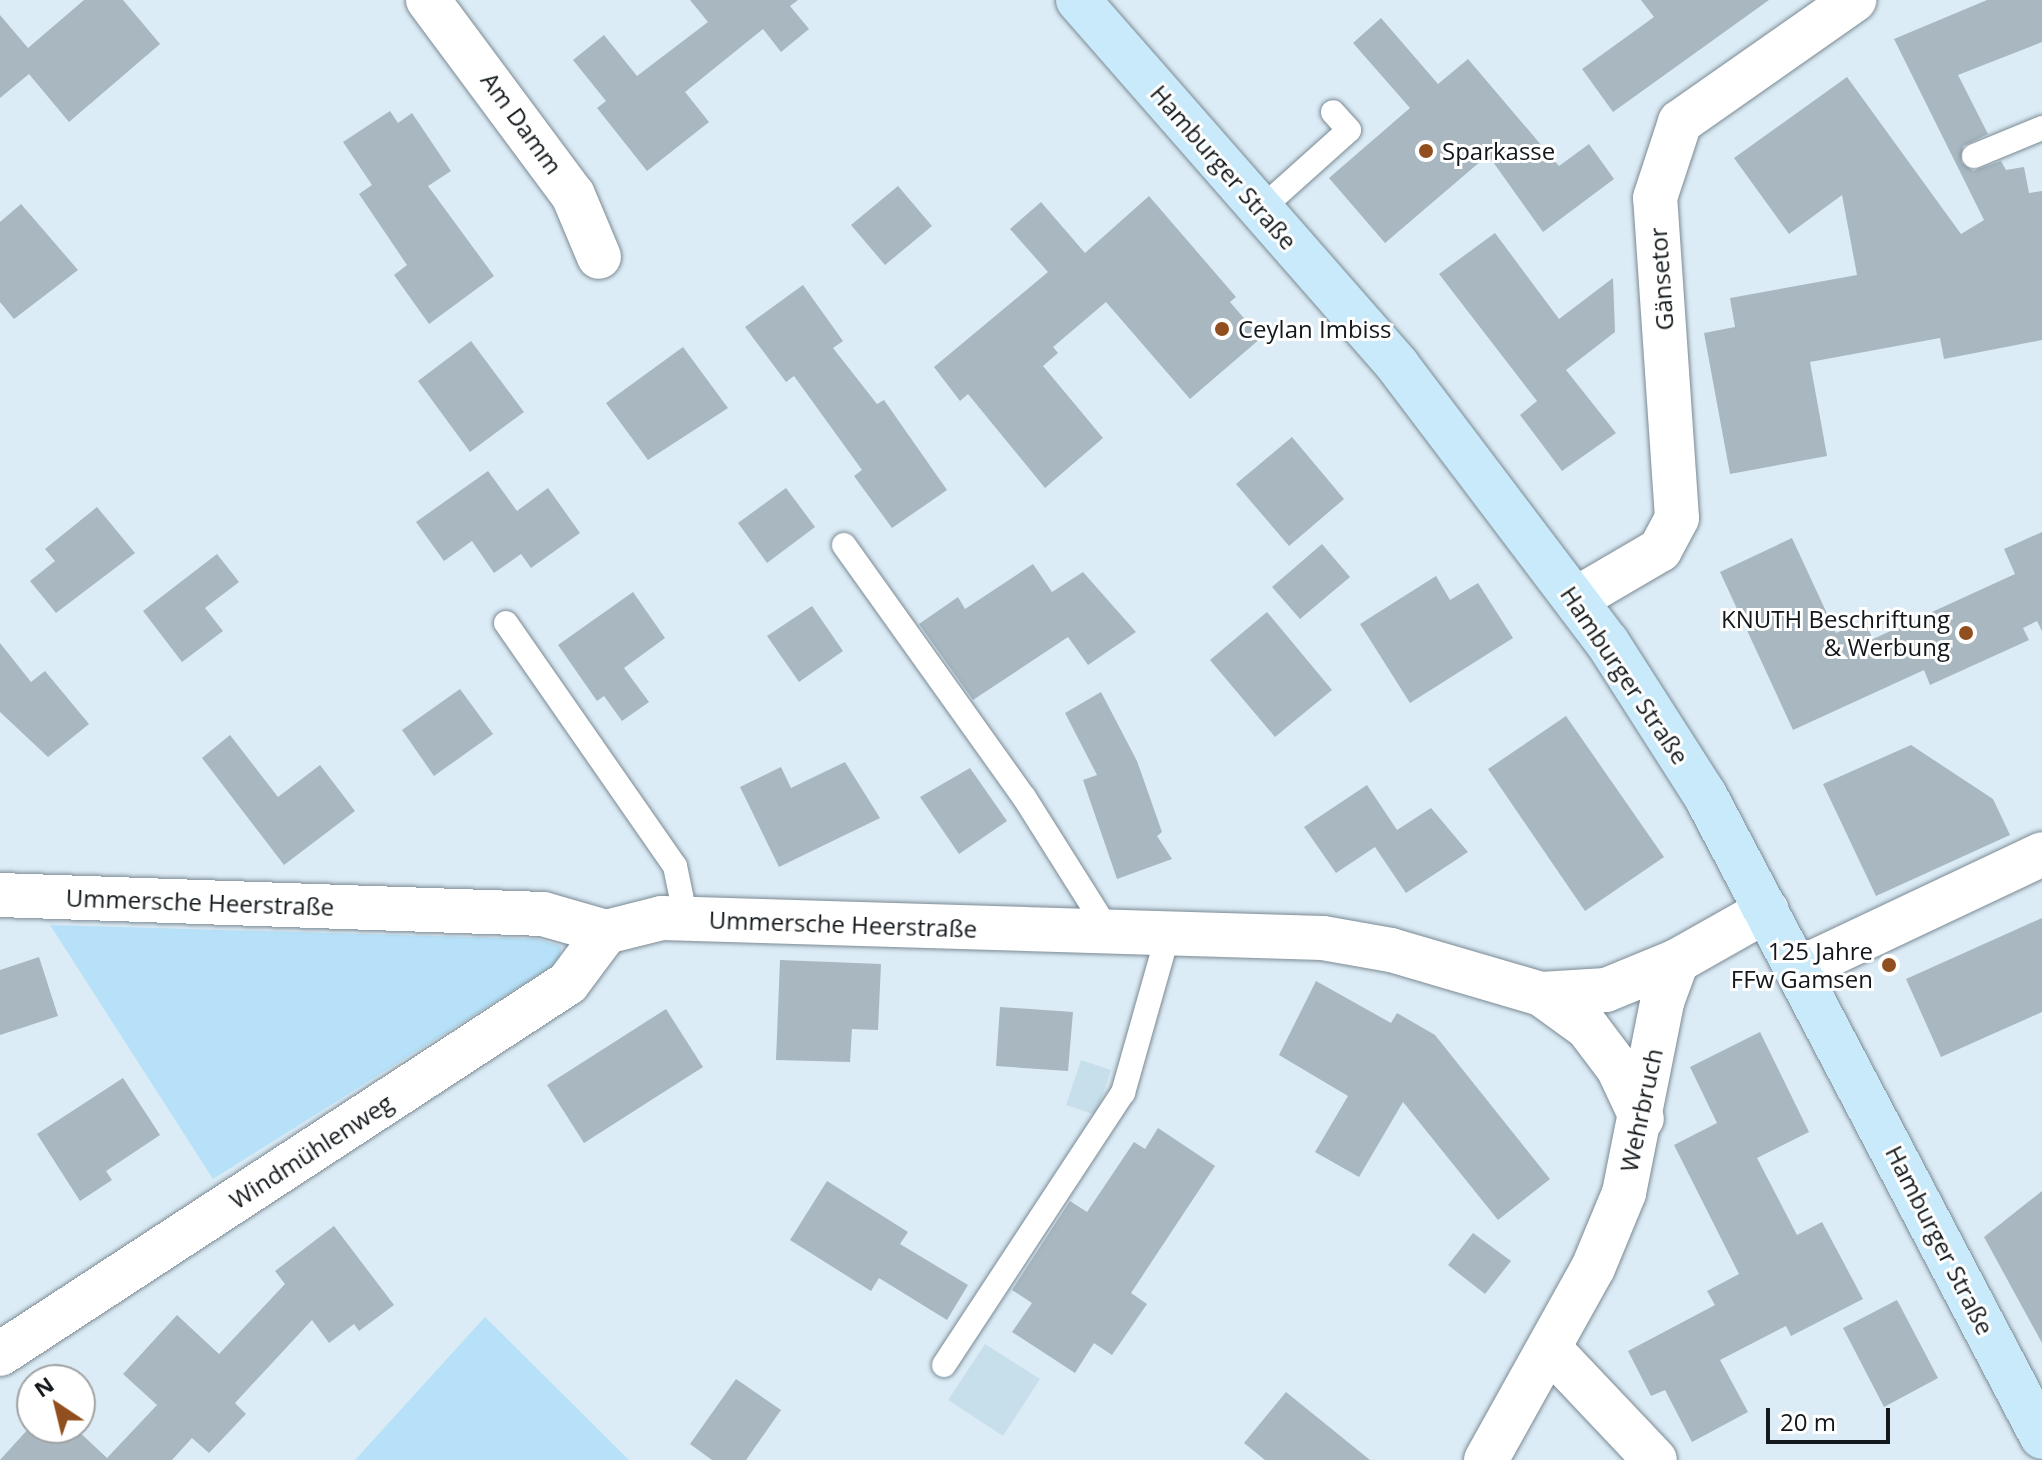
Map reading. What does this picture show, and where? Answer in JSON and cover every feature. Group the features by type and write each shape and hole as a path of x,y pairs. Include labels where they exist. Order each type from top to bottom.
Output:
{"street":[{"name":"Am Damm","path":"428,0 573,195 599,257"},
{"name":"Hamburger Straße","path":"1078,0 1408,378 1576,599 1705,795 2042,1437"},
{"name":"Gänsetor","path":"1576,599 1660,550 1677,518 1655,198 1680,122 1854,0"},
{"path":"1797,970 2042,854"},
{"name":"Ummersche Heerstraße","path":"0,895 543,914 606,932 662,918 1323,938 1391,950 1541,994 1606,990 1677,961"},
{"path":"1677,961 1767,910"},
{"name":"Windmühlenweg","path":"0,1354 568,983 606,932"},
{"name":"Wehrbruch","path":"1486,1460 1549,1348 1619,1205 1642,1119 1662,1002 1677,961"},
{"path":"1541,994 1587,1027 1618,1068 1642,1119"},
{"path":"1549,1348 1655,1460"}],"lane":[{"path":"1261,209 1349,130 1333,112"},
{"path":"1974,156 2042,128"},
{"path":"844,545 1024,797 1109,932"},
{"path":"506,623 675,866 686,919"},
{"path":"944,1365 1123,1093 1168,934"}],"shaded area":[{"path":"50,925 537,939 561,946 560,961 213,1179"},
{"path":"1081,1060 1111,1070 1096,1115 1066,1105"},
{"path":"485,1317 629,1460 355,1460"},
{"path":"985,1344 1040,1379 1003,1436 948,1400"}],"building":[{"path":"84,0 123,0 160,44 69,122 29,74 0,98 0,15 28,48"},
{"path":"690,0 798,0 790,6 809,29 781,52 763,29 685,92 709,122 647,171 597,108 606,101 573,60 604,35 637,76 708,22"},
{"path":"1641,0 1769,0 1613,112 1582,69 1654,17"},
{"path":"1987,0 2042,0 2042,42 1958,75 1988,134 1963,146 1961,162 1973,171 2001,161 2006,170 2024,167 2029,193 2042,191 2042,340 1944,359 1940,338 1810,362 1827,456 1730,474 1704,333 1735,327 1730,298 1857,275 1842,195 1789,234 1734,158 1847,77 1961,234 1984,220 1894,39"},
{"name":"Sparkasse","path":"1381,18 1438,84 1468,59 1559,166 1589,144 1614,179 1543,232 1488,155 1385,243 1329,178 1410,108 1353,43"},
{"path":"390,111 398,123 412,113 451,171 428,186 494,276 429,324 394,275 407,265 359,194 372,185 343,142"},
{"path":"898,186 932,226 885,265 851,225"},
{"path":"1149,196 1236,297 1230,302 1261,338 1190,399 1106,302 1053,347 1058,353 1043,366 1103,438 1045,488 968,394 960,401 934,367 1048,272 1010,229 1041,202 1085,253"},
{"path":"21,204 78,270 14,319 0,302 0,222"},
{"path":"1495,233 1559,319 1613,278 1615,332 1566,370 1616,433 1562,471 1520,415 1537,401 1439,274"},
{"path":"803,285 843,341 833,348 877,404 884,400 947,490 892,528 854,476 862,470 794,376 786,382 745,327"},
{"path":"471,341 524,412 470,452 418,381"},
{"path":"683,347 728,408 648,460 606,403"},
{"path":"1292,437 1344,499 1289,546 1236,484"},
{"path":"488,471 517,511 548,488 580,533 531,568 521,554 494,573 472,541 444,561 416,522"},
{"path":"786,488 815,527 767,563 738,523"},
{"path":"97,507 135,553 56,613 30,581 55,561 45,549"},
{"path":"2042,532 2042,631 2037,621 2023,628 2029,640 1930,685 1924,670 1793,730 1720,572 1792,538 1836,633 1864,620 1873,639 2015,574 2004,549"},
{"path":"1322,544 1350,577 1300,619 1272,587"},
{"path":"217,554 239,582 205,608 223,631 182,662 143,611"},
{"path":"1033,564 1052,592 1083,572 1136,632 1088,665 1068,637 973,700 919,624 958,597 965,609"},
{"path":"1436,576 1450,600 1478,583 1513,638 1410,703 1360,624"},
{"path":"633,592 665,638 624,668 649,702 622,721 604,696 597,701 558,645"},
{"path":"812,606 843,651 799,682 767,636"},
{"path":"1267,612 1332,690 1275,737 1210,660"},
{"path":"0,643 31,682 45,671 89,724 48,757 0,712"},
{"path":"460,689 493,734 434,776 402,730"},
{"path":"1101,692 1137,761 1162,832 1157,836 1172,859 1117,879 1083,780 1097,775 1065,713"},
{"path":"1566,716 1664,857 1585,911 1488,769"},
{"path":"230,735 278,797 320,765 355,811 284,865 202,758"},
{"path":"1911,745 1993,799 2010,835 1876,896 1823,784"},
{"path":"845,762 880,818 779,867 740,787 781,767 791,788"},
{"path":"970,768 1007,821 959,854 920,797"},
{"path":"1367,785 1397,830 1431,808 1468,852 1406,893 1375,847 1336,873 1304,827"},
{"path":"2042,918 2042,1012 1941,1057 1906,979"},
{"path":"39,957 58,1016 0,1035 0,970"},
{"path":"780,960 881,964 878,1030 852,1029 850,1062 776,1060"},
{"path":"1316,981 1391,1023 1397,1013 1435,1035 1550,1179 1498,1220 1403,1102 1359,1177 1315,1152 1348,1096 1279,1055"},
{"path":"1000,1007 1073,1012 1068,1071 996,1066"},
{"path":"666,1009 703,1067 584,1143 547,1085"},
{"path":"1760,1032 1809,1132 1757,1158 1797,1235 1822,1222 1863,1299 1791,1336 1786,1326 1720,1360 1748,1412 1692,1442 1665,1390 1651,1396 1628,1351 1715,1305 1707,1291 1739,1274 1674,1145 1717,1123 1690,1067"},
{"path":"123,1078 160,1135 106,1171 112,1180 80,1201 37,1134"},
{"path":"1158,1128 1215,1166 1131,1293 1147,1304 1112,1355 1094,1343 1075,1373 1012,1332 1032,1303 1012,1290 1070,1201 1087,1212 1134,1142 1145,1149"},
{"path":"827,1181 908,1232 900,1244 968,1285 947,1320 879,1278 871,1291 790,1240"},
{"path":"2042,1191 2042,1343 1984,1237"},
{"path":"334,1226 394,1305 359,1331 354,1324 329,1343 312,1320 235,1403 246,1414 209,1453 192,1438 172,1460 0,1460 16,1442 92,1444 107,1458 157,1405 123,1374 177,1315 219,1354 285,1284 275,1271"},
{"path":"1473,1233 1511,1261 1485,1294 1448,1265"},
{"path":"1897,1300 1938,1378 1884,1407 1843,1328"},
{"path":"736,1379 781,1410 746,1460 712,1460 690,1444"},
{"path":"1286,1392 1370,1460 1265,1460 1244,1443"}],"place":[{"name":"Sparkasse","path":"1426,151"},
{"name":"Ceylan Imbiss","path":"1222,329"},
{"name":"KNUTH Beschriftung & Werbung","path":"1966,633"},
{"name":"125 Jahre FFw Gamsen","path":"1889,965"}]}
